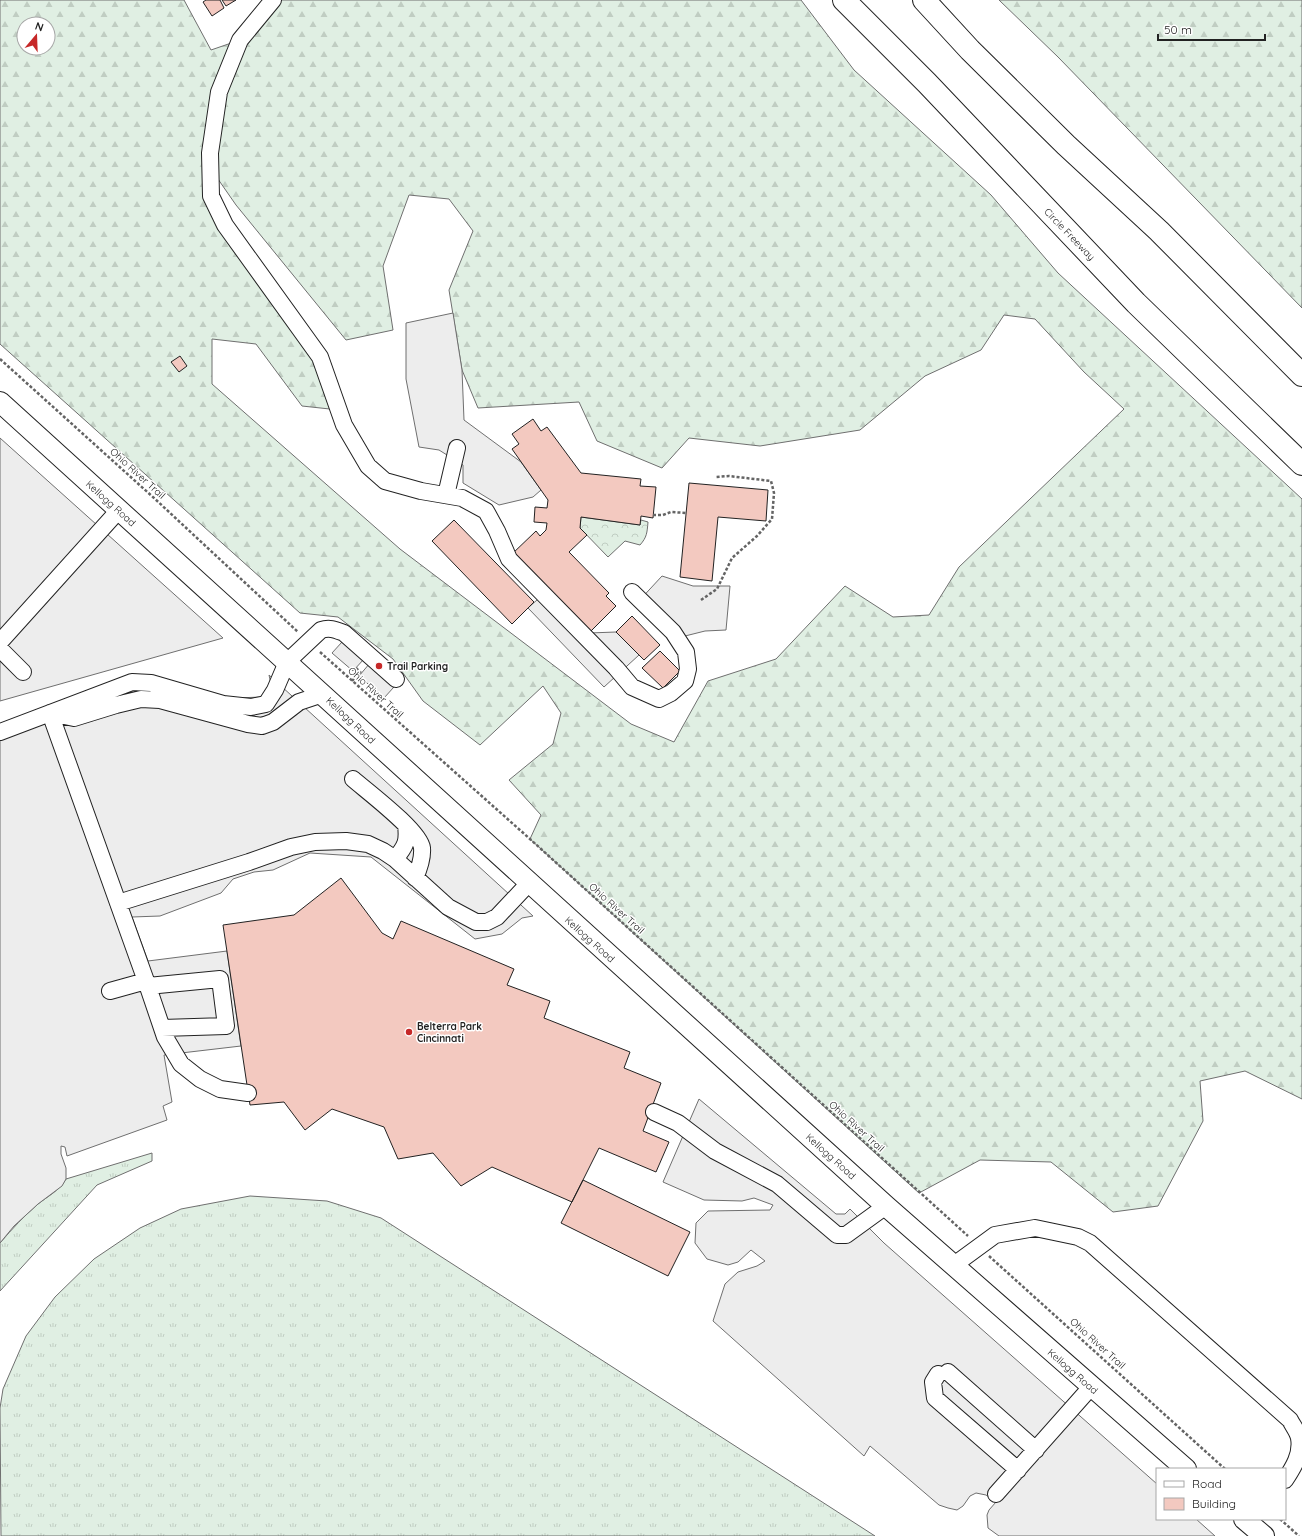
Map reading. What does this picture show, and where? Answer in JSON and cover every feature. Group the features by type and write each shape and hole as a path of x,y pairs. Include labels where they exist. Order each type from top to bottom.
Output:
{"highway":[{"name":"Circle Freeway","path":"844,0 927,83 1136,303 1302,464"},
{"path":"924,0 970,50 1066,145 1159,231 1302,375"}],"main road":[{"name":"Kellogg Road","path":"0,402 886,1206 1185,1468"}],"lane":[{"path":"273,0 240,40 219,92 210,153 211,196 225,225 320,357 344,425 368,466 385,481 421,491 462,498 486,511 497,531 509,559 632,687 659,699 671,693 685,681 688,669 686,652 673,632 632,592"},
{"path":"446,495 458,448"},
{"path":"0,642 118,510"},
{"path":"0,732 132,682 151,683 223,704 251,707 266,704 275,690 287,662 321,630 326,628 335,629 344,633 396,679"},
{"path":"0,649 23,672"},
{"path":"50,713 74,718 116,704 141,699 160,700 248,724 262,726 273,722 299,702 323,694"},
{"path":"50,713 165,1037 181,1064 200,1079 220,1089 248,1093"},
{"path":"353,779 416,834 422,847 421,863 415,878"},
{"path":"395,859 404,848 408,838 406,825"},
{"path":"118,903 249,862 291,847 315,842 346,841 368,844 383,851 395,859 448,907 476,922 487,922 497,917 529,883"},
{"path":"110,991 147,984 220,979 226,1026 162,1028"},
{"path":"654,1112 678,1123 716,1151 777,1184 837,1235 846,1235 886,1206"},
{"path":"954,1266 978,1246 995,1235 1035,1228 1078,1237 1090,1243 1290,1420 1299,1437 1299,1450 1295,1464 1286,1478"},
{"path":"1018,1470 935,1398 933,1382 943,1373 1036,1450"},
{"path":"996,1494 1091,1387"}],"path":[{"name":"Ohio River Trail","path":"0,359 154,498 309,642 541,849 1224,1468"},
{"path":"701,600 717,589 732,558 757,536 772,519 774,493 770,481 729,476 715,477"},
{"path":"653,515 663,515 671,512 687,513"},
{"path":"352,680 360,672 356,668"},
{"path":"1281,1520 1299,1536"}],"green space":[{"path":"0,0 184,0 211,50 240,40 273,0 801,0 854,70 991,195 1058,273 1302,499 1302,1099 1245,1071 1200,1081 1203,1121 1158,1206 1113,1212 1051,1162 980,1160 919,1193 530,839 541,815 509,780 553,744 561,713 543,686 480,745 423,701 393,659 338,617 300,613 0,344","holes":["211,169 236,205 346,340 393,330 383,266 409,195 449,199 473,231 449,290 462,370 478,408 579,402 597,441 662,468 689,438 760,446 860,430 925,376 981,350 1004,315 1035,319 1084,372 1124,409 959,567 929,615 893,617 845,586 776,659 708,681 674,742 631,724 400,549 212,384 212,339 256,344 302,406 339,410 320,357 211,196"]},
{"path":"999,0 1302,0 1302,308 1058,57"},
{"path":"581,517 640,525 641,520 648,522 646,535 640,545 625,541 608,557 580,528"},
{"path":"152,1153 152,1161 97,1185 0,1291 0,1243 38,1204 57,1190 66,1179"},
{"path":"250,1196 327,1201 381,1218 875,1536 1,1536 0,1408 3,1389 26,1336 55,1297 94,1259 140,1228 181,1209"}],"shaded area":[{"path":"453,313 462,370 464,420 521,462 541,490 533,497 499,505 463,483 463,465 439,450 419,447 406,379 406,323"},
{"path":"0,438 223,638 0,701"},
{"path":"662,576 693,586 730,586 726,630 705,631 669,640 637,603"},
{"path":"547,591 589,633 616,632 639,655 604,687 528,608"},
{"name":"Trail Parking","path":"352,631 403,677 384,698 359,676 370,663 364,659 353,671 332,653"},
{"path":"269,675 533,916 522,918 502,934 475,939 371,857 310,853 273,870 254,872 233,879 221,893 160,916 132,917 148,961 227,951 241,1046 164,1055 172,1102 163,1106 167,1120 67,1156 65,1147 61,1146 61,1154 66,1168 66,1179 62,1186 38,1204 14,1226 0,1243 0,724 132,677 234,698 263,697 271,684"},
{"path":"699,1099 836,1214 845,1214 850,1209 884,1243 1156,1483 1156,1520 1197,1520 1215,1536 999,1536 988,1528 987,1515 989,1510 996,1502 986,1495 976,1493 970,1496 963,1506 957,1510 939,1505 870,1446 864,1456 713,1321 725,1284 738,1272 757,1266 765,1261 751,1250 738,1262 728,1265 707,1259 695,1243 696,1223 708,1211 770,1210 773,1205 754,1198 742,1201 704,1200 663,1182"}],"building":[{"path":"206,0 220,0 224,8 212,16 203,2"},
{"path":"222,0 236,0 226,6"},
{"path":"180,356 187,366 179,372 171,362"},
{"path":"533,419 541,431 547,427 581,473 641,479 640,486 656,487 653,518 641,516 640,525 581,517 580,528 587,535 569,552 609,593 606,596 616,606 589,633 511,555 536,531 540,536 546,530 547,523 534,522 535,507 547,508 548,500 512,449 519,444 512,434"},
{"path":"689,483 768,490 766,521 718,517 712,581 680,577"},
{"path":"454,520 534,602 512,624 432,541"},
{"path":"632,616 660,645 644,660 616,632"},
{"path":"660,651 680,671 663,688 642,668"},
{"name":"Belterra Park Cincinnati","path":"341,878 382,933 393,939 401,921 514,969 507,985 550,1001 544,1018 630,1052 624,1068 661,1083 643,1131 669,1142 656,1172 599,1148 572,1202 492,1167 461,1186 433,1153 398,1159 384,1127 332,1109 305,1130 284,1102 250,1105 223,925 294,915"},
{"path":"583,1180 690,1232 668,1276 561,1223"}],"place":[{"name":"Trail Parking","path":"379,666"},
{"name":"Belterra Park Cincinnati","path":"409,1032"}]}
